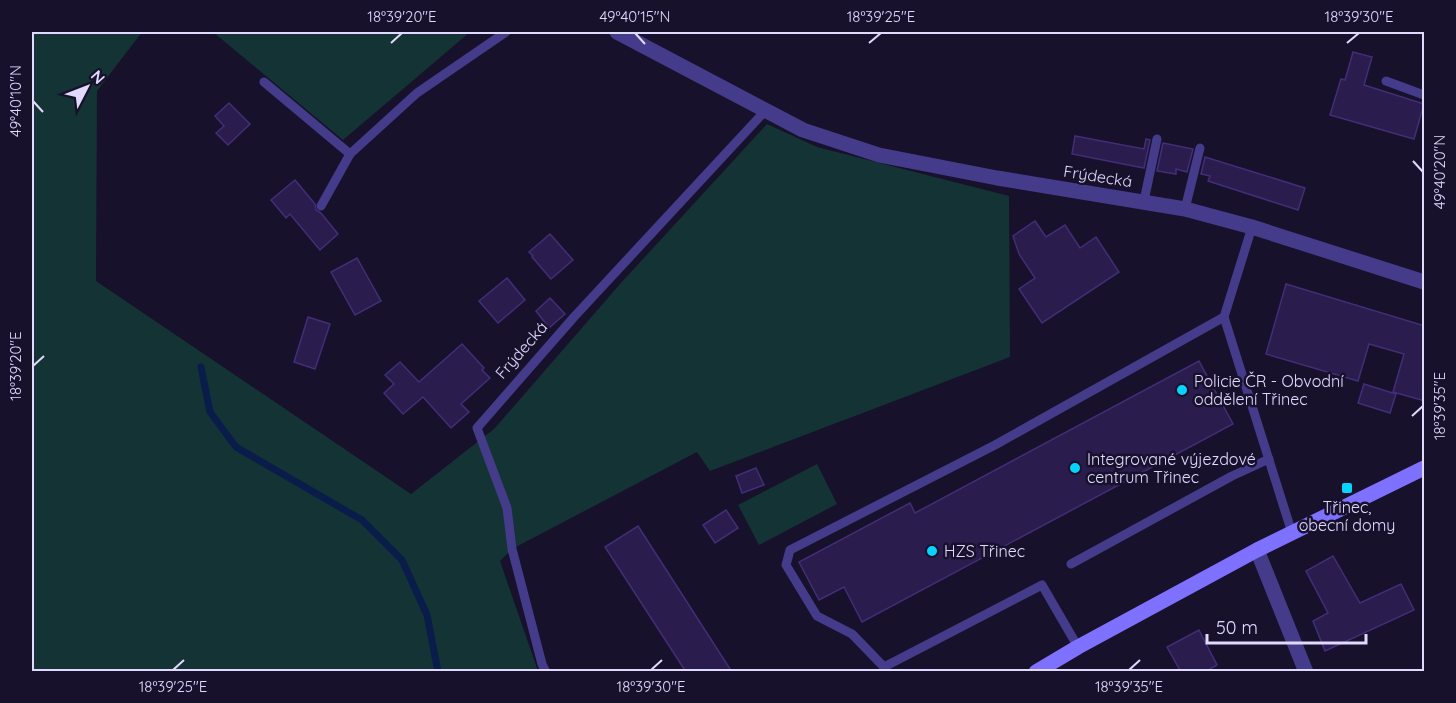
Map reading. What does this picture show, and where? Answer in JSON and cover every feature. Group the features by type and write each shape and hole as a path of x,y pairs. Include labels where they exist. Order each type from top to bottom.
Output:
{"main road":[{"path":"1036,672 1257,550 1425,468"}],"street":[{"name":"Frýdecká","path":"616,32 803,130 879,154 996,178 1185,209 1252,227 1425,282"},
{"path":"1257,550 1306,672"}],"lane":[{"path":"321,206 350,154 417,93 506,32"},
{"path":"1386,81 1425,95"},
{"path":"264,82 350,154"},
{"name":"Frýdecká","path":"546,672 512,549 507,508 477,428 574,317 766,110"},
{"path":"1144,201 1157,139"},
{"path":"1185,209 1200,148"},
{"path":"1252,227 1224,317 1292,533"},
{"path":"1078,647 1042,585 885,668 852,634 817,616 786,565 790,550 995,445 1224,317"},
{"path":"1071,564 1232,476 1269,459"}],"green space":[{"path":"32,32 142,32 97,91 96,281 411,494 494,429 620,284 767,124 817,147 1009,196 1010,357 710,471 697,452 512,549 500,561 538,671 32,671"},
{"path":"213,32 470,32 343,140"},
{"path":"817,464 837,504 759,545 738,505"}],"building":[{"path":"1353,52 1372,57 1364,85 1424,104 1414,139 1330,115 1341,79 1345,80"},
{"path":"229,103 250,124 228,145 216,133 224,126 215,116"},
{"path":"1075,136 1144,149 1146,139 1150,140 1144,168 1072,154"},
{"path":"1163,143 1193,149 1187,172 1176,169 1176,174 1157,171"},
{"path":"1205,157 1305,188 1298,210 1208,181 1210,176 1201,174"},
{"path":"295,180 315,204 316,210 338,234 320,250 290,214 286,218 271,200"},
{"path":"1035,221 1046,237 1065,225 1080,248 1096,237 1119,272 1042,323 1019,289 1035,278 1019,254 1013,236"},
{"path":"550,234 573,260 551,279 529,252"},
{"path":"357,258 381,301 355,315 331,272"},
{"path":"507,278 525,300 498,323 479,301"},
{"path":"1286,284 1425,326 1425,401 1393,392 1404,354 1369,344 1358,381 1266,354"},
{"path":"550,298 565,314 549,328 536,311"},
{"path":"308,317 330,324 315,369 294,362"},
{"path":"462,344 490,378 461,404 469,412 451,428 423,397 403,414 384,393 394,384 385,375 400,362 419,382"},
{"name":"Integrované výjezdové centrum Třinec","path":"1199,361 1233,424 862,622 844,587 819,600 799,562 910,503 915,513"},
{"path":"1364,384 1396,394 1390,413 1358,403"},
{"path":"756,468 764,485 742,493 736,476"},
{"path":"726,510 738,528 715,543 703,525"},
{"path":"638,526 732,672 686,672 605,547"},
{"path":"1333,556 1360,603 1401,584 1414,610 1325,651 1313,621 1328,613 1306,571"},
{"path":"1199,630 1217,665 1205,672 1181,672 1167,647"}],"waterway":[{"path":"201,367 210,412 236,447 362,520 402,560 427,615 438,672"}],"place":[{"name":"Policie ČR - Obvodní oddělení Třinec","path":"1182,390"},
{"name":"Integrované výjezdové centrum Třinec","path":"1075,468"},
{"name":"Třinec, obecní domy","path":"1347,488"},
{"name":"HZS Třinec","path":"932,551"}]}
